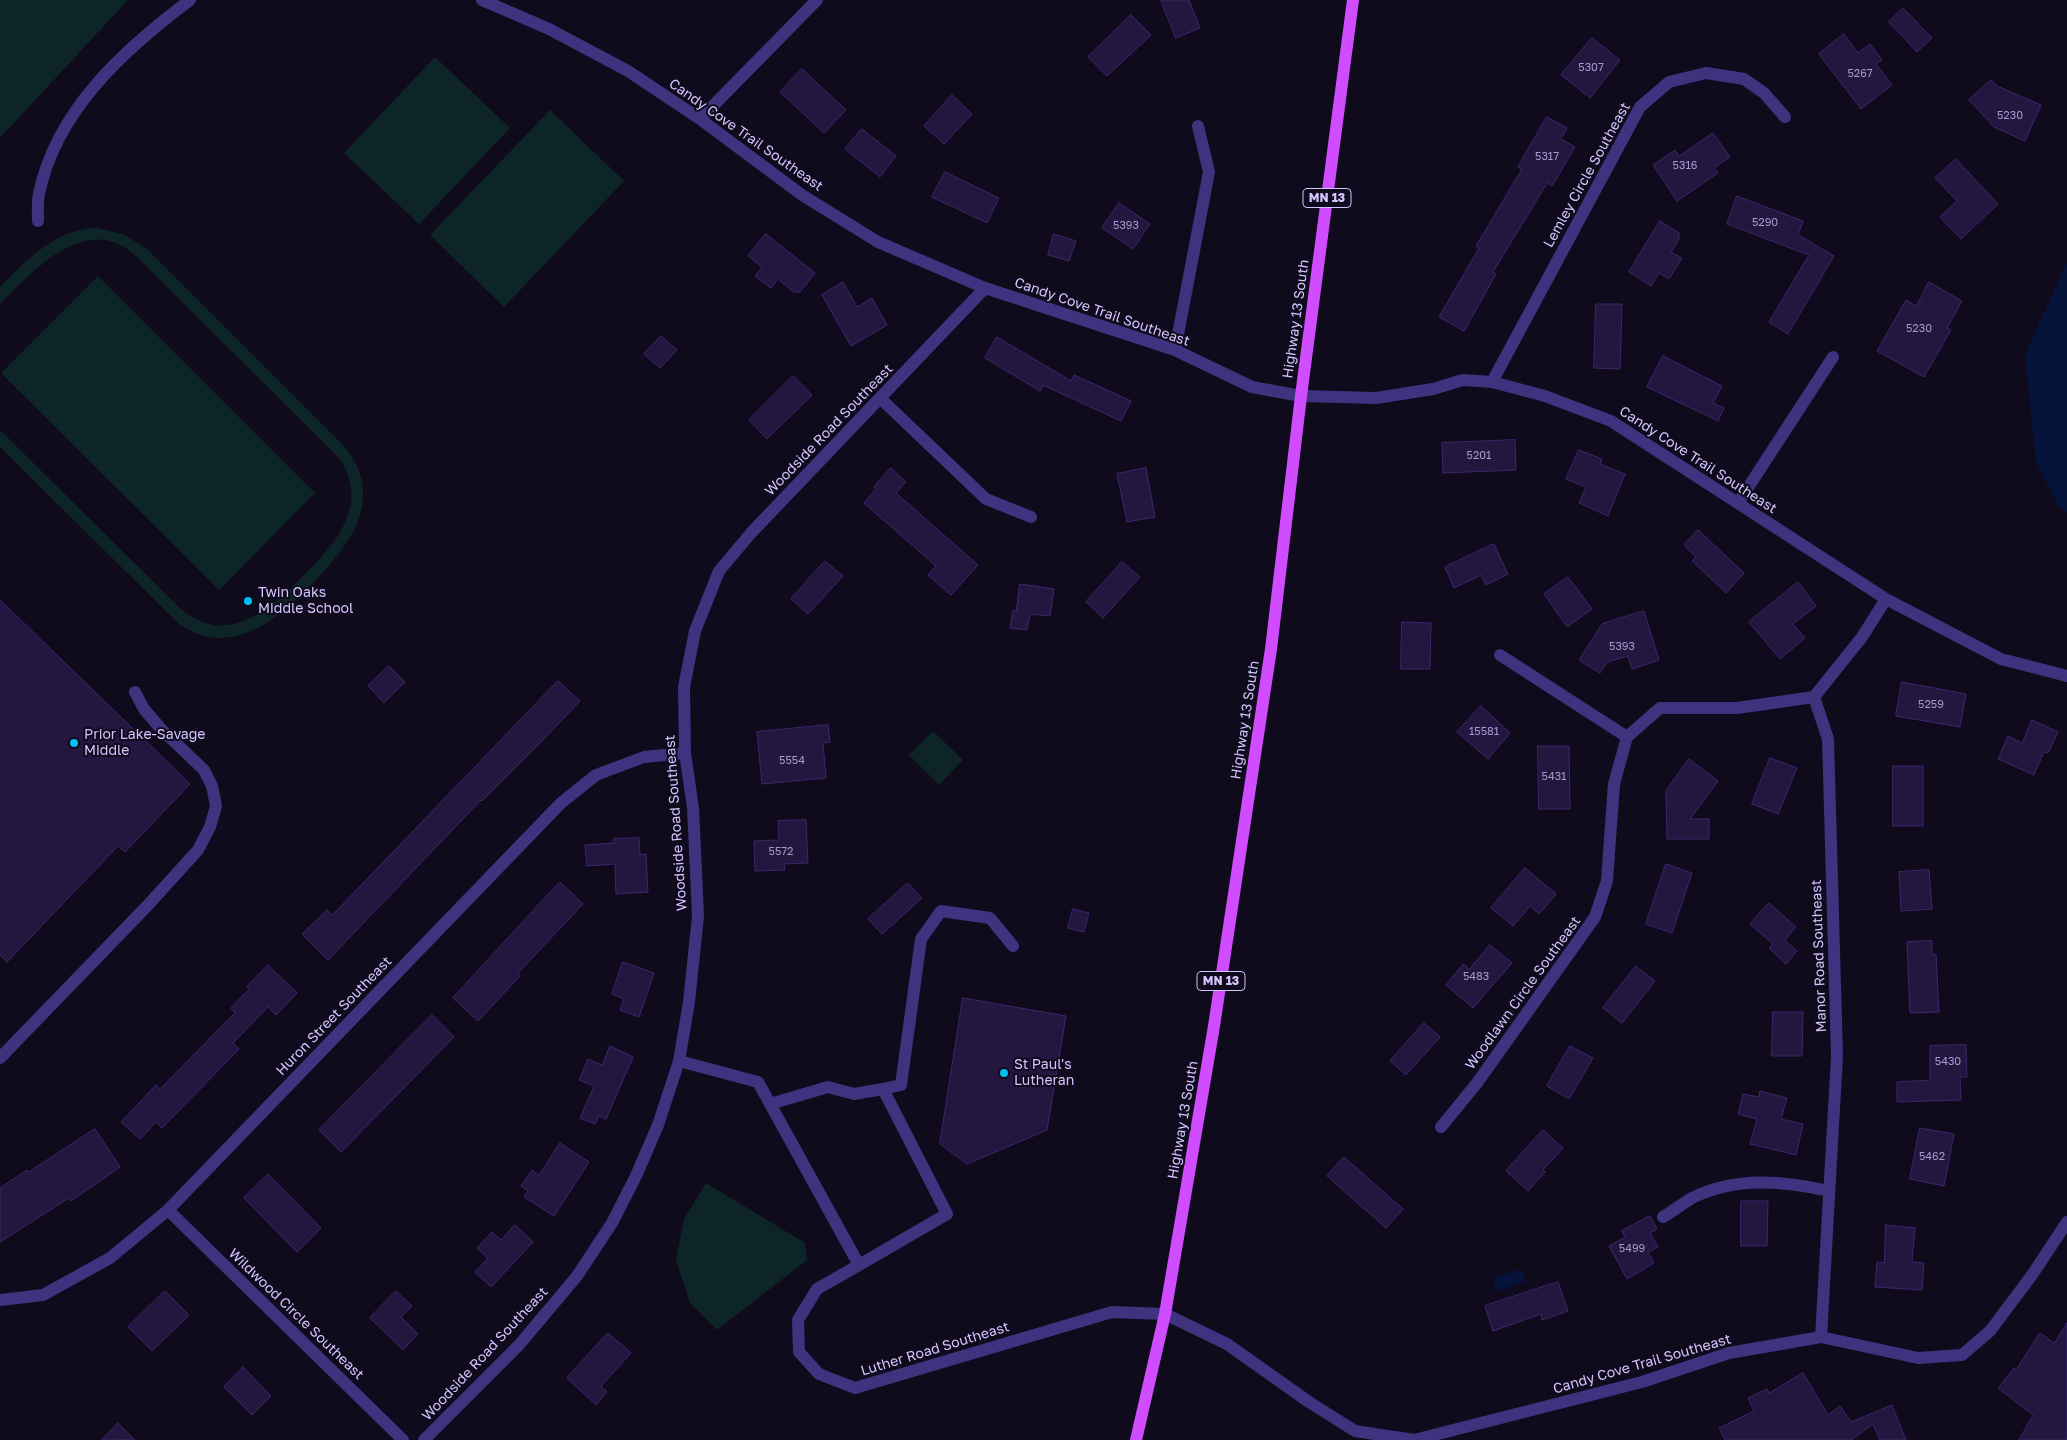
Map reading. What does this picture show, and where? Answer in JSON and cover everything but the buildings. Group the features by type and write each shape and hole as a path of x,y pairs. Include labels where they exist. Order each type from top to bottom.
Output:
{"main road":[{"name":"Highway 13 South","path":"1136,1440 1165,1314 1214,1026 1271,649 1300,396 1353,0"}],"street":[{"path":"38,221 38,196 49,160 75,111 106,73 132,46 190,0"},
{"name":"Candy Cove Trail Southeast","path":"482,0 549,29 619,66 700,119 802,195 878,242 985,288 1175,350 1252,387 1300,396 1376,398 1433,389 1463,380 1492,382 1545,396 1611,420 1886,599 2001,659 2067,676"},
{"path":"700,119 817,0"},
{"name":"Lemley Circle Southeast","path":"1492,382 1640,107 1670,82 1706,73 1744,79 1764,93 1785,117"},
{"path":"1175,350 1209,172 1198,126"},
{"name":"Woodside Road Southeast","path":"424,1440 519,1344 577,1276 612,1223 636,1176 658,1125 679,1061 689,1002 698,916 693,808 685,753 684,687 695,631 719,571 751,533 985,288"},
{"path":"1738,503 1833,357"},
{"path":"880,398 986,499 1030,517"},
{"path":"1500,655 1627,737 1660,708 1737,708 1814,697 1862,637 1886,599"},
{"path":"0,1058 148,905 198,850 210,827 216,806 212,786 204,770 161,729 144,709 135,692"},
{"name":"Manor Road Southeast","path":"1814,697 1828,739 1837,1056 1821,1337"},
{"name":"Woodlawn Circle Southeast","path":"1441,1127 1477,1083 1595,917 1607,881 1614,784 1627,737"},
{"name":"Huron Street Southeast","path":"0,1300 42,1294 110,1258 168,1210 562,803 596,775 644,757 685,753"},
{"path":"770,1104 828,1087 854,1094 901,1085 921,939 941,912 990,918 1013,946"},
{"path":"679,1061 758,1082 859,1265"},
{"name":"Luther Road Southeast","path":"884,1089 947,1214 817,1290 798,1320 799,1352 819,1374 855,1388 1112,1312 1165,1314"},
{"path":"1663,1218 1693,1198 1719,1188 1748,1182 1793,1184 1829,1192"},
{"name":"Wildwood Circle Southeast","path":"168,1210 403,1440"},
{"name":"Candy Cove Trail Southeast","path":"1165,1314 1227,1344 1309,1402 1355,1431 1414,1440 1642,1382 1729,1353 1821,1337 1918,1358 1962,1355 1990,1331 2032,1275 2067,1222"}],"green space":[{"path":"0,0 128,0 0,138"},
{"path":"435,57 510,128 419,224 344,153"},
{"path":"550,110 624,181 504,307 430,235"},
{"path":"96,228 123,234 147,249 342,444 356,463 362,482 363,501 359,519 351,537 326,570 297,598 283,611 251,631 234,637 216,638 198,634 179,624 0,447 0,430 183,611 200,621 217,625 233,624 249,619 278,600 312,567 333,543 344,524 351,503 351,485 348,474 340,459 138,258 119,244 100,240 82,242 63,250 29,275 0,304 0,287 31,257 55,240 68,234"},
{"path":"98,276 315,493 219,590 1,373"},
{"path":"933,731 963,760 939,785 909,755"},
{"path":"706,1183 805,1243 807,1260 717,1330 690,1303 676,1260 684,1219"}],"water":[{"path":"2067,263 2067,512 2060,509 2036,462 2025,354"},
{"path":"1521,1269 1525,1281 1497,1291 1493,1278"}],"place":[{"name":"Twin Oaks Middle School","path":"248,601"},
{"name":"Prior Lake-Savage Middle","path":"74,743"},
{"name":"St Paul's Lutheran","path":"1004,1073"}]}
